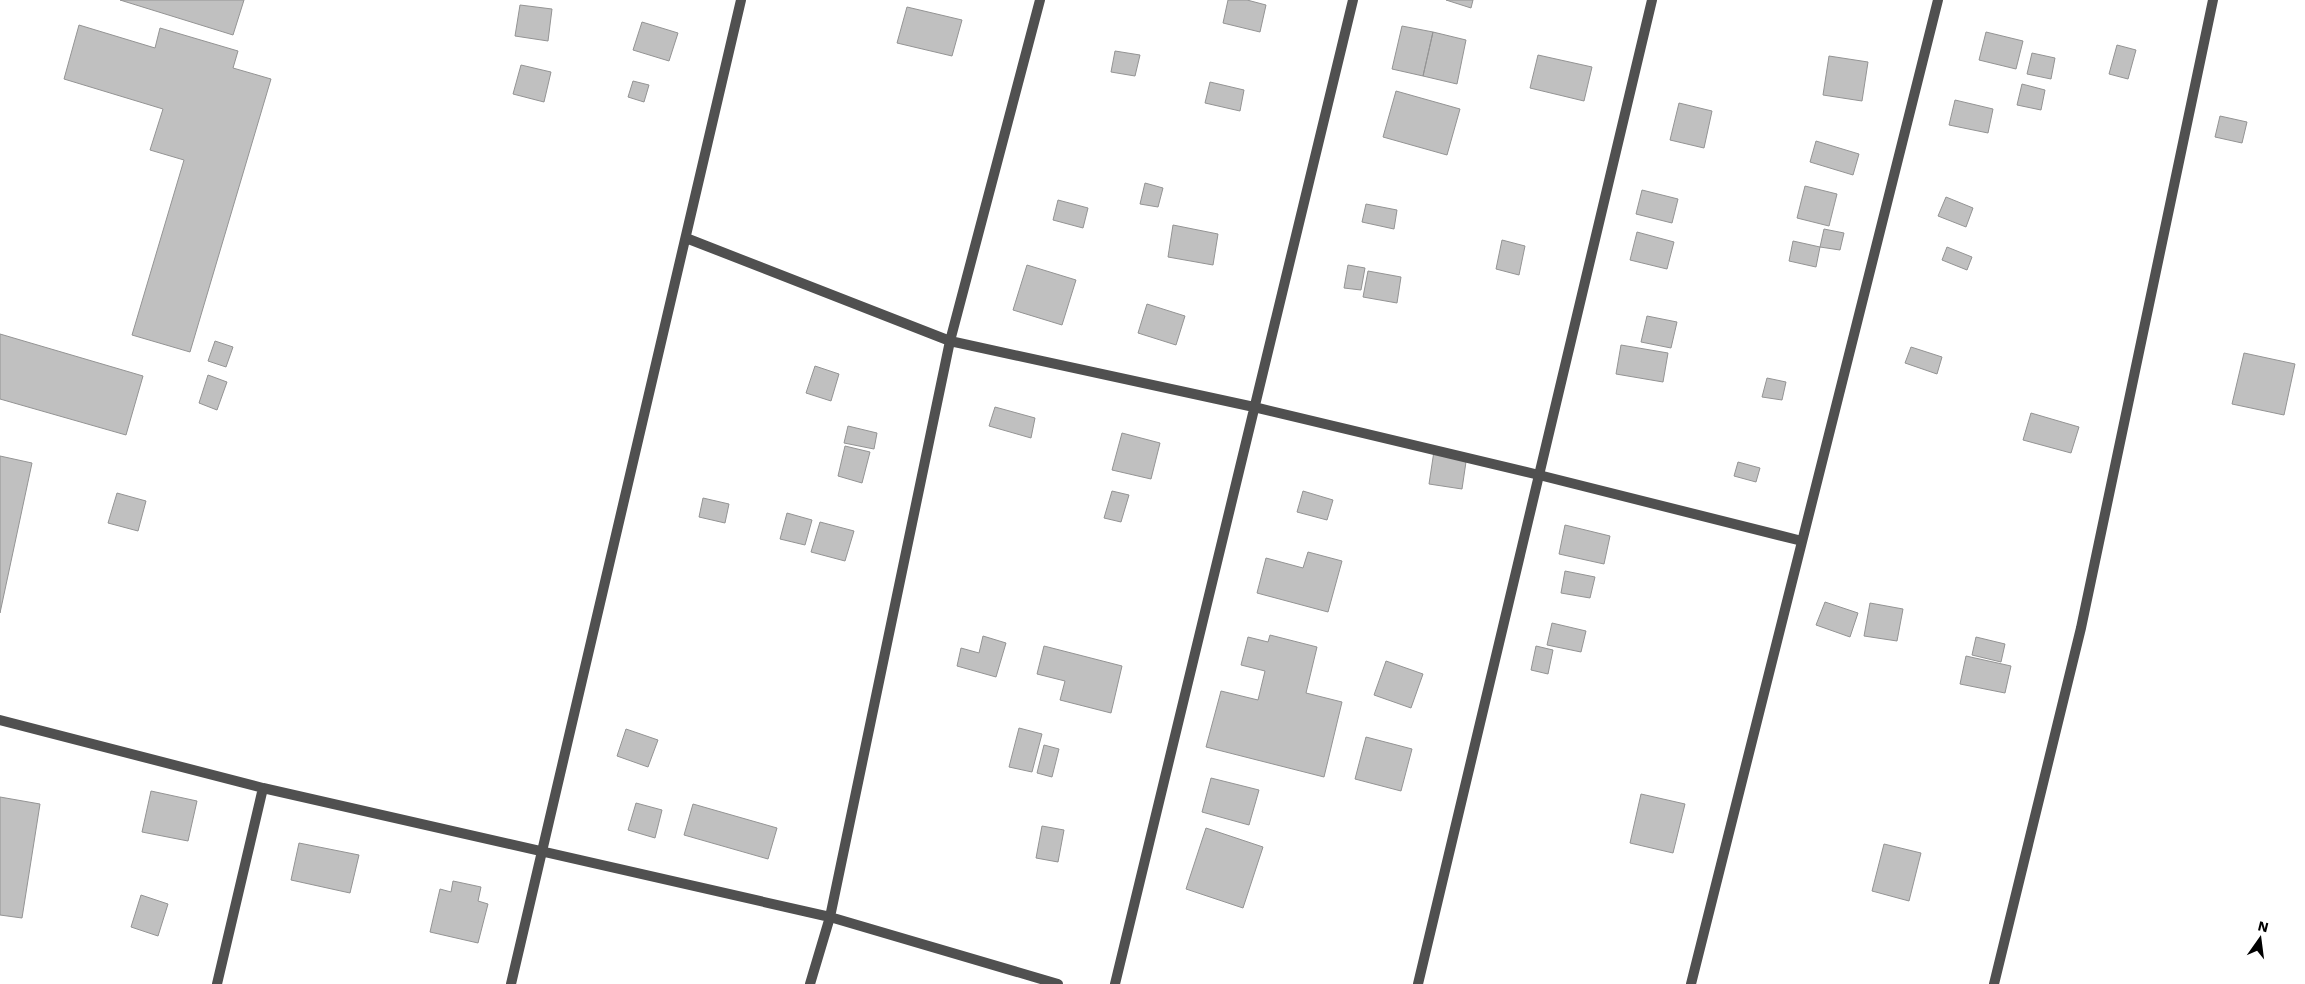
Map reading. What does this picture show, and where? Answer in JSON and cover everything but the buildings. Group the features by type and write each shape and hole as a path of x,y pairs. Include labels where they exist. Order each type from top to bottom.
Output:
{"street":[{"path":"510,984 742,0"},
{"path":"810,984 830,917 950,341 1040,0"},
{"path":"1115,984 1353,0"},
{"path":"1418,984 1652,0"},
{"path":"1691,984 1938,0"},
{"path":"1994,984 2081,628 2213,0"},
{"path":"686,238 950,341 1254,406 1802,541"},
{"path":"0,720 263,788 830,917 1058,984"},
{"path":"216,984 263,788"}]}
